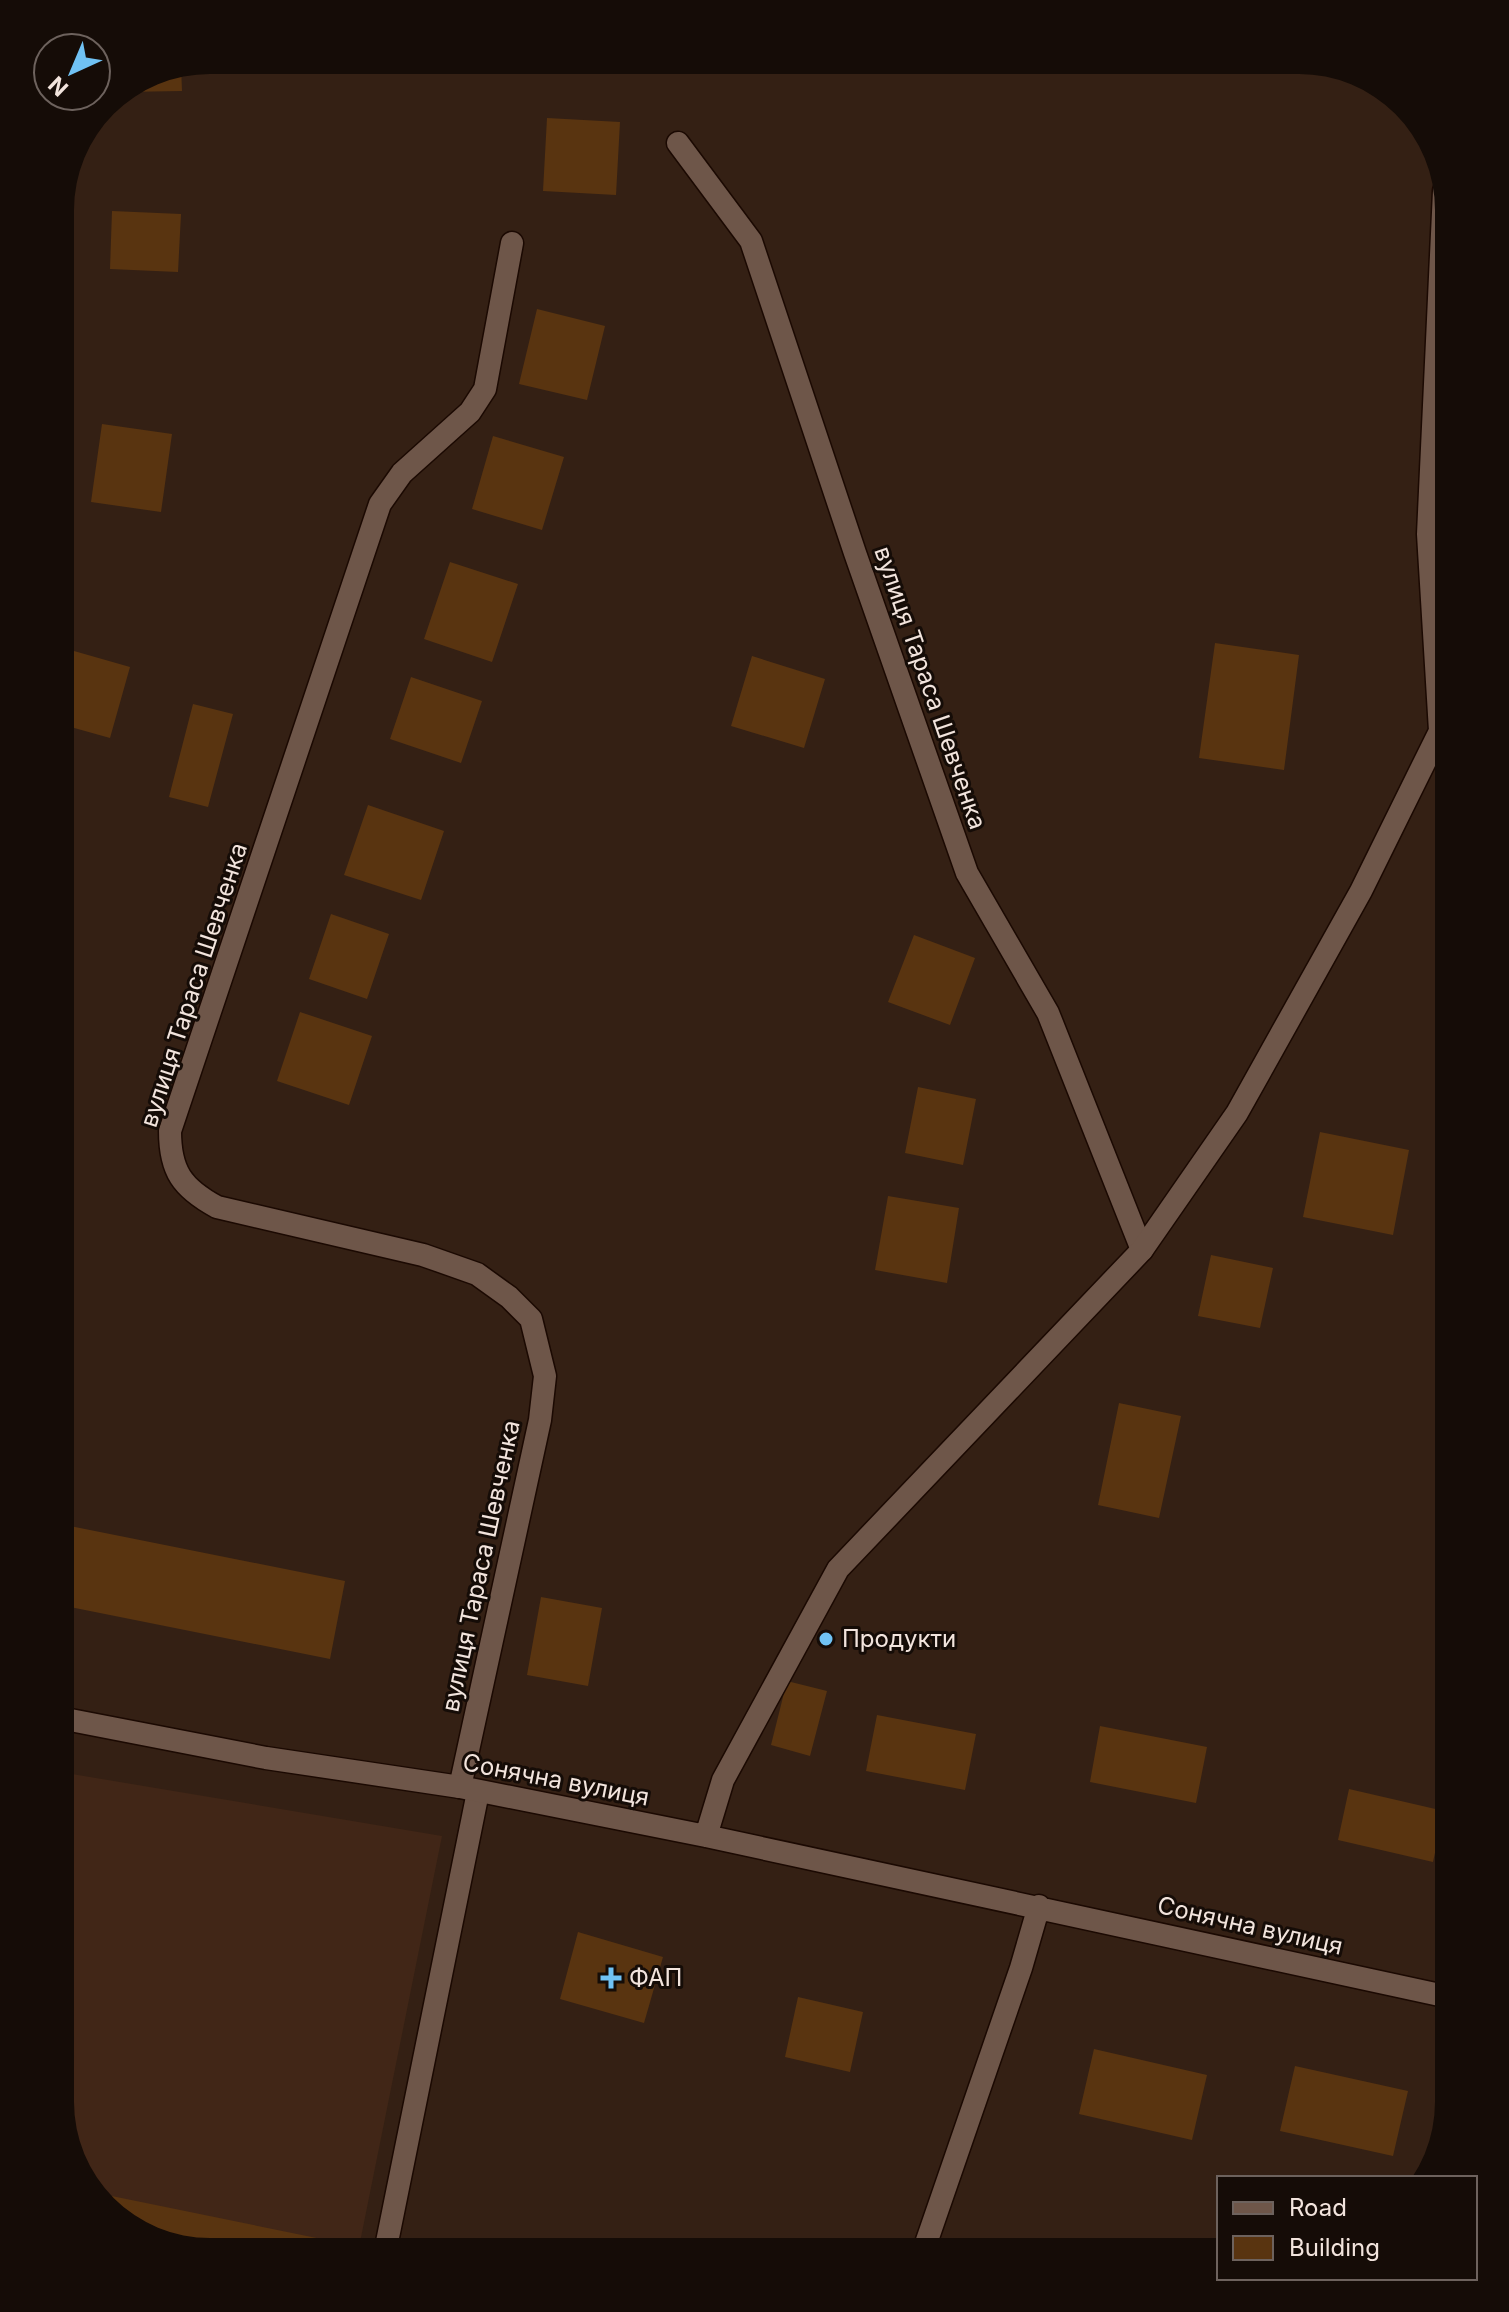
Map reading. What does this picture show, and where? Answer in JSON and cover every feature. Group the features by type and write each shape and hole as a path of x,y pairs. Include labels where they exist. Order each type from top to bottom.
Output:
{"street":[{"name":"вулиця Тараса Шевченка","path":"678,143 751,241 967,873 1048,1013 1142,1250"},
{"name":"вулиця Тараса Шевченка","path":"388,2238 540,1420 545,1376 531,1319 509,1297 477,1274 423,1255 217,1207 193,1192 176,1170 170,1155 170,1131 380,504 402,473 470,412 485,389 512,243"},
{"path":"1435,384 1428,534 1435,616"},
{"path":"706,1836 723,1780 838,1569 1142,1250 1237,1113 1435,751"},
{"name":"Сонячна вулиця","path":"74,1721 266,1758 469,1790 706,1836 1435,1994"},
{"path":"928,2238 1021,1968 1039,1906"}],"shaded area":[{"path":"74,1774 442,1836 361,2238 201,2238 158,2228 127,2210 92,2170 84,2154 75,2120"}],"building":[{"path":"181,78 182,91 144,92"},
{"path":"547,118 620,122 616,195 543,191"},
{"path":"112,211 181,214 178,272 110,269"},
{"path":"537,309 605,326 587,400 519,384"},
{"path":"102,424 172,434 161,512 91,502"},
{"path":"493,436 564,457 542,530 472,509"},
{"path":"450,562 518,584 492,662 424,639"},
{"path":"1215,643 1299,655 1284,770 1199,758"},
{"path":"74,651 130,667 110,738 74,728"},
{"path":"752,656 825,679 804,748 731,726"},
{"path":"411,677 482,701 461,763 390,739"},
{"path":"193,704 233,714 208,807 169,797"},
{"path":"368,805 444,831 421,900 344,875"},
{"path":"331,914 389,934 367,999 309,979"},
{"path":"914,935 975,958 950,1025 888,1002"},
{"path":"300,1012 372,1036 349,1105 277,1081"},
{"path":"918,1087 976,1099 963,1165 905,1153"},
{"path":"1320,1132 1409,1150 1393,1235 1303,1217"},
{"path":"888,1196 959,1208 947,1283 875,1270"},
{"path":"1211,1255 1273,1268 1260,1328 1198,1316"},
{"path":"1119,1403 1181,1416 1159,1518 1098,1505"},
{"path":"74,1527 345,1581 330,1659 74,1608"},
{"path":"541,1597 602,1608 588,1686 527,1675"},
{"path":"787,1681 827,1691 810,1756 771,1745"},
{"path":"877,1715 976,1734 965,1790 866,1771"},
{"path":"1100,1726 1207,1747 1196,1803 1090,1782"},
{"path":"1349,1789 1435,1809 1433,1862 1338,1840"},
{"name":"ФАП","path":"578,1932 663,1957 644,2023 560,1999"},
{"path":"798,1997 863,2012 850,2072 785,2057"},
{"path":"1094,2049 1207,2075 1192,2140 1079,2114"},
{"path":"1295,2066 1408,2091 1393,2156 1280,2131"},
{"path":"112,2196 317,2238 201,2238 175,2233 142,2220"}],"place":[{"name":"Продукти","path":"826,1639"},
{"name":"ФАП","path":"611,1978"}]}
